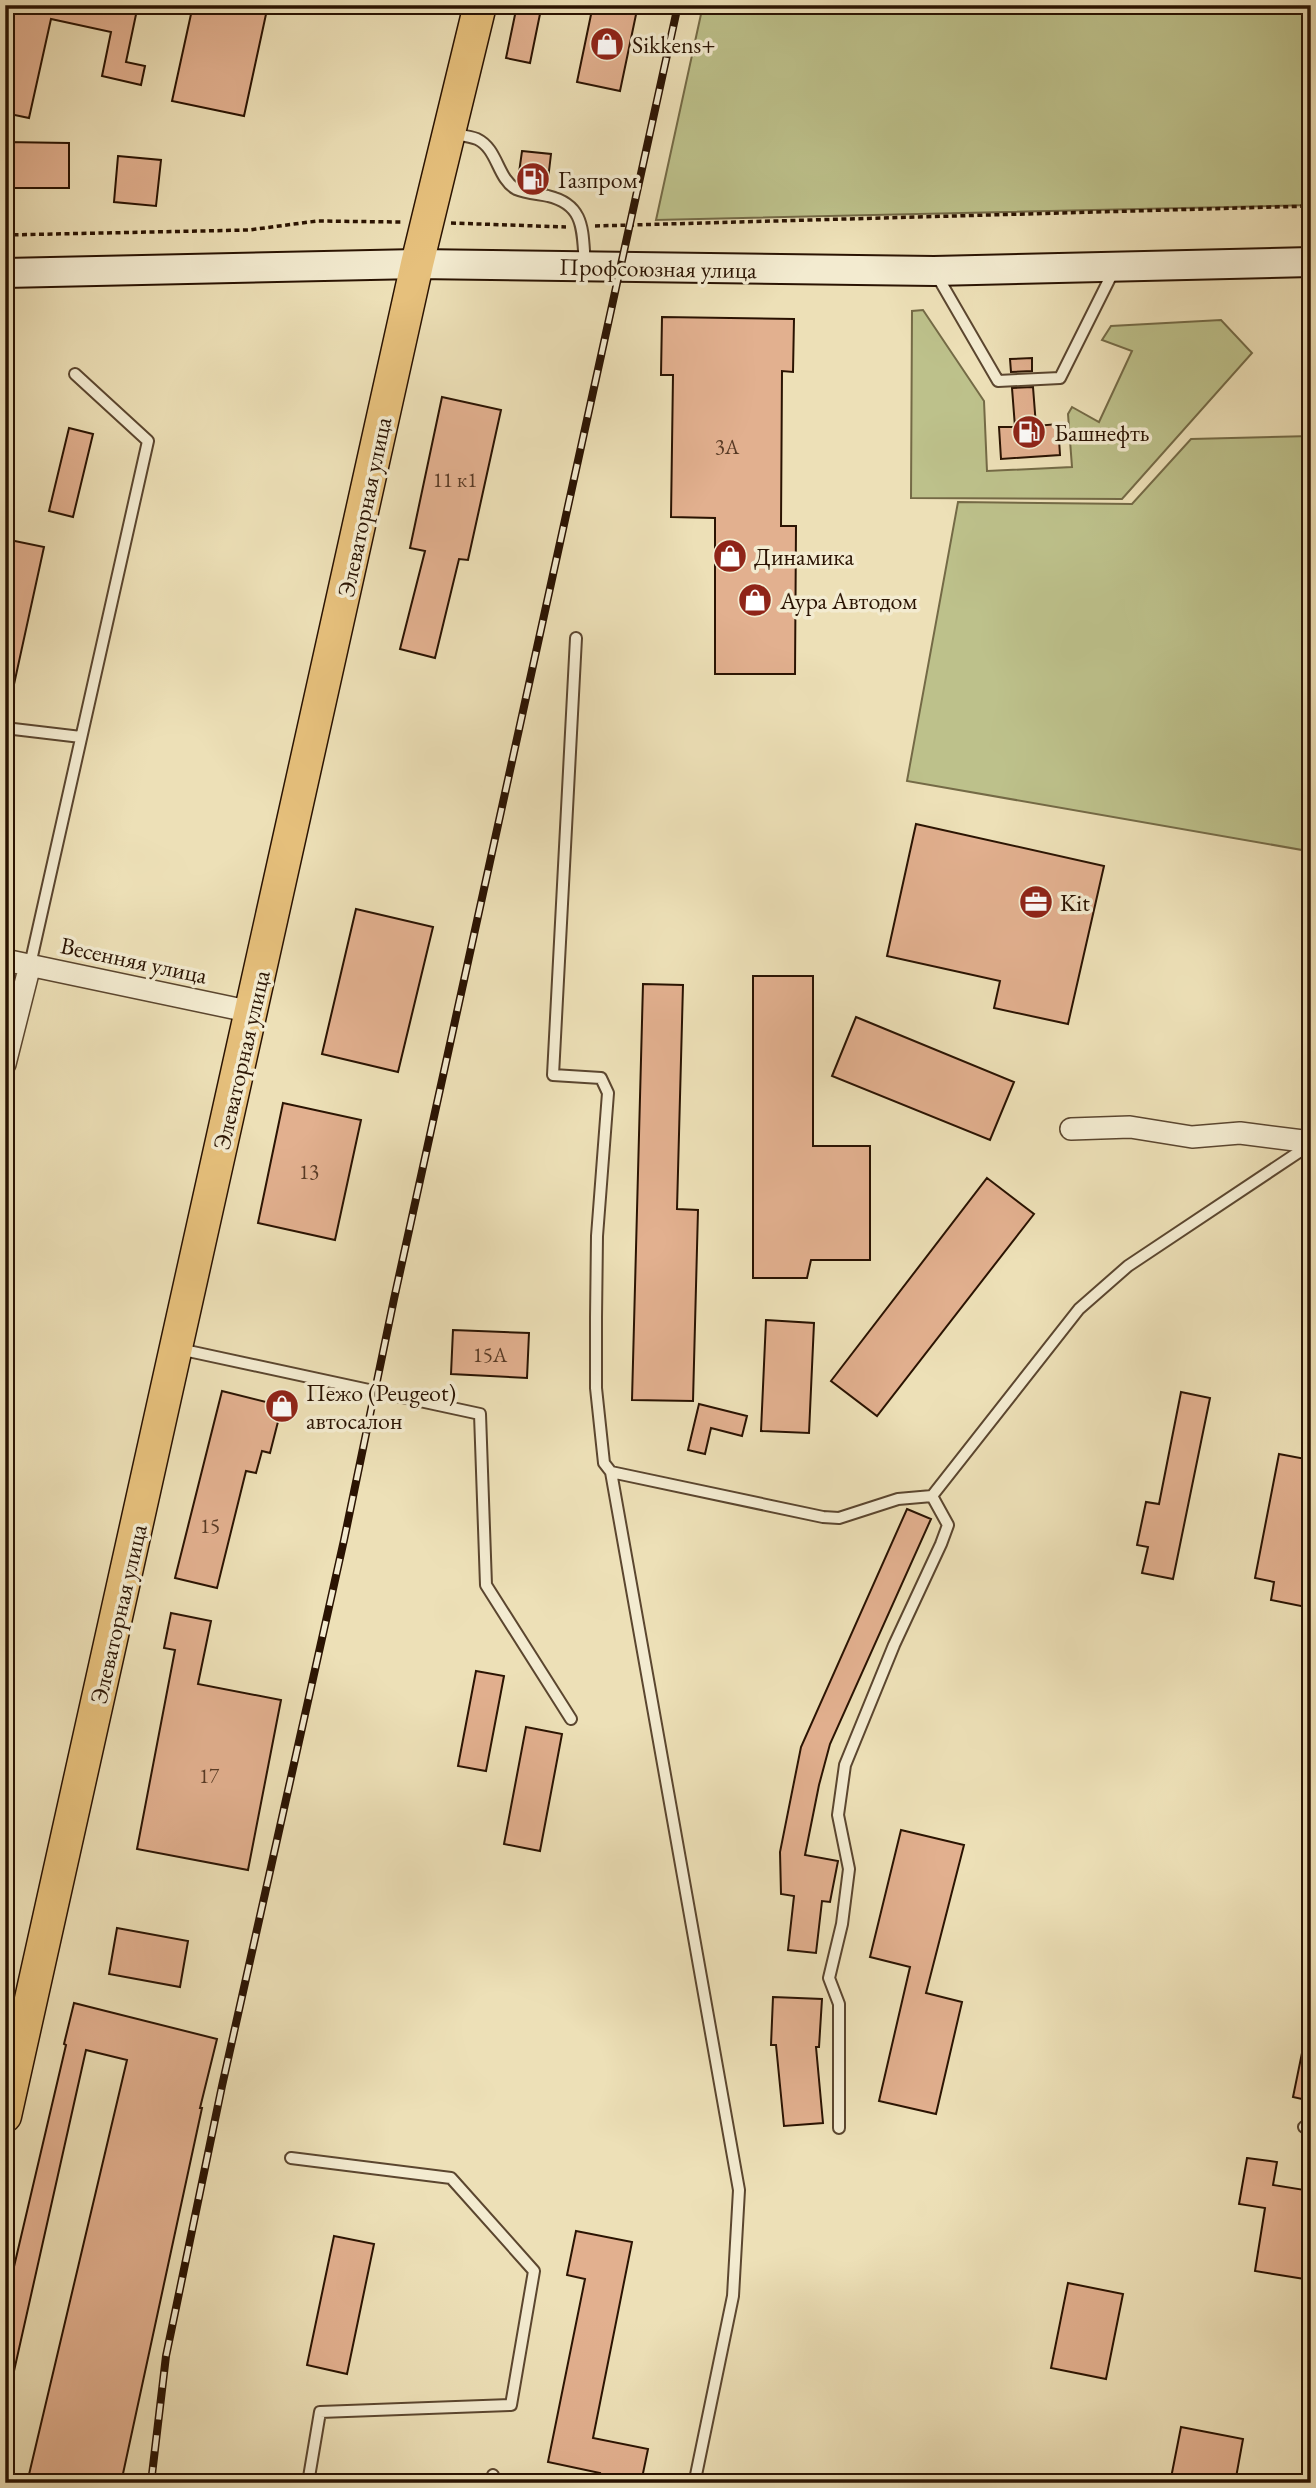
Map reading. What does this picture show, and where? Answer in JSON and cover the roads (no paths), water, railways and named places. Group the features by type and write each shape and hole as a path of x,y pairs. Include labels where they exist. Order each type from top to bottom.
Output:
{"main road":[{"name":"Элеваторная улица","path":"5,2116 417,264 480,5"},
{"name":"Профсоюзная улица","path":"5,273 417,264 934,271 1311,262"}],"street":[{"name":"Весенняя улица","path":"5,960 252,1012"},
{"path":"5,1064 30,965"},
{"path":"1071,1129 1130,1128 1192,1137 1240,1133 1311,1143"}],"lane":[{"path":"449,132 477,139 492,151 502,172 515,188 561,199 577,214 582,226 585,267"},
{"path":"934,271 998,381 1060,378 1115,267"},
{"path":"30,965 148,441 75,374"},
{"path":"576,638 553,1075 601,1078 608,1093 597,1236 596,1388 604,1463 611,1472 739,2190 733,2296 696,2475"},
{"path":"5,728 81,737"},
{"path":"611,1472 823,1517 839,1518 898,1499 932,1496 1079,1309 1128,1266 1311,1143"},
{"path":"177,1348 480,1414 486,1585 571,1719"},
{"path":"839,2128 839,2004 829,1978 842,1924 849,1869 838,1815 845,1765 894,1645 948,1525 932,1496"},
{"path":"291,2158 451,2178 534,2271 511,2405 320,2412 308,2483"}],"railway":[{"path":"151,2483 166,2356 222,2086 344,1540 394,1299 678,5"}],"place":[{"name":"Sikkens+","path":"607,44"},
{"name":"Газпром","path":"533,179"},
{"name":"Башнефть","path":"1029,432"},
{"name":"Динамика","path":"730,556"},
{"name":"Аура Автодом","path":"755,600"},
{"name":"Kit","path":"1036,902"},
{"name":"Пежо (Peugeot) автосалон","path":"282,1406"}]}
